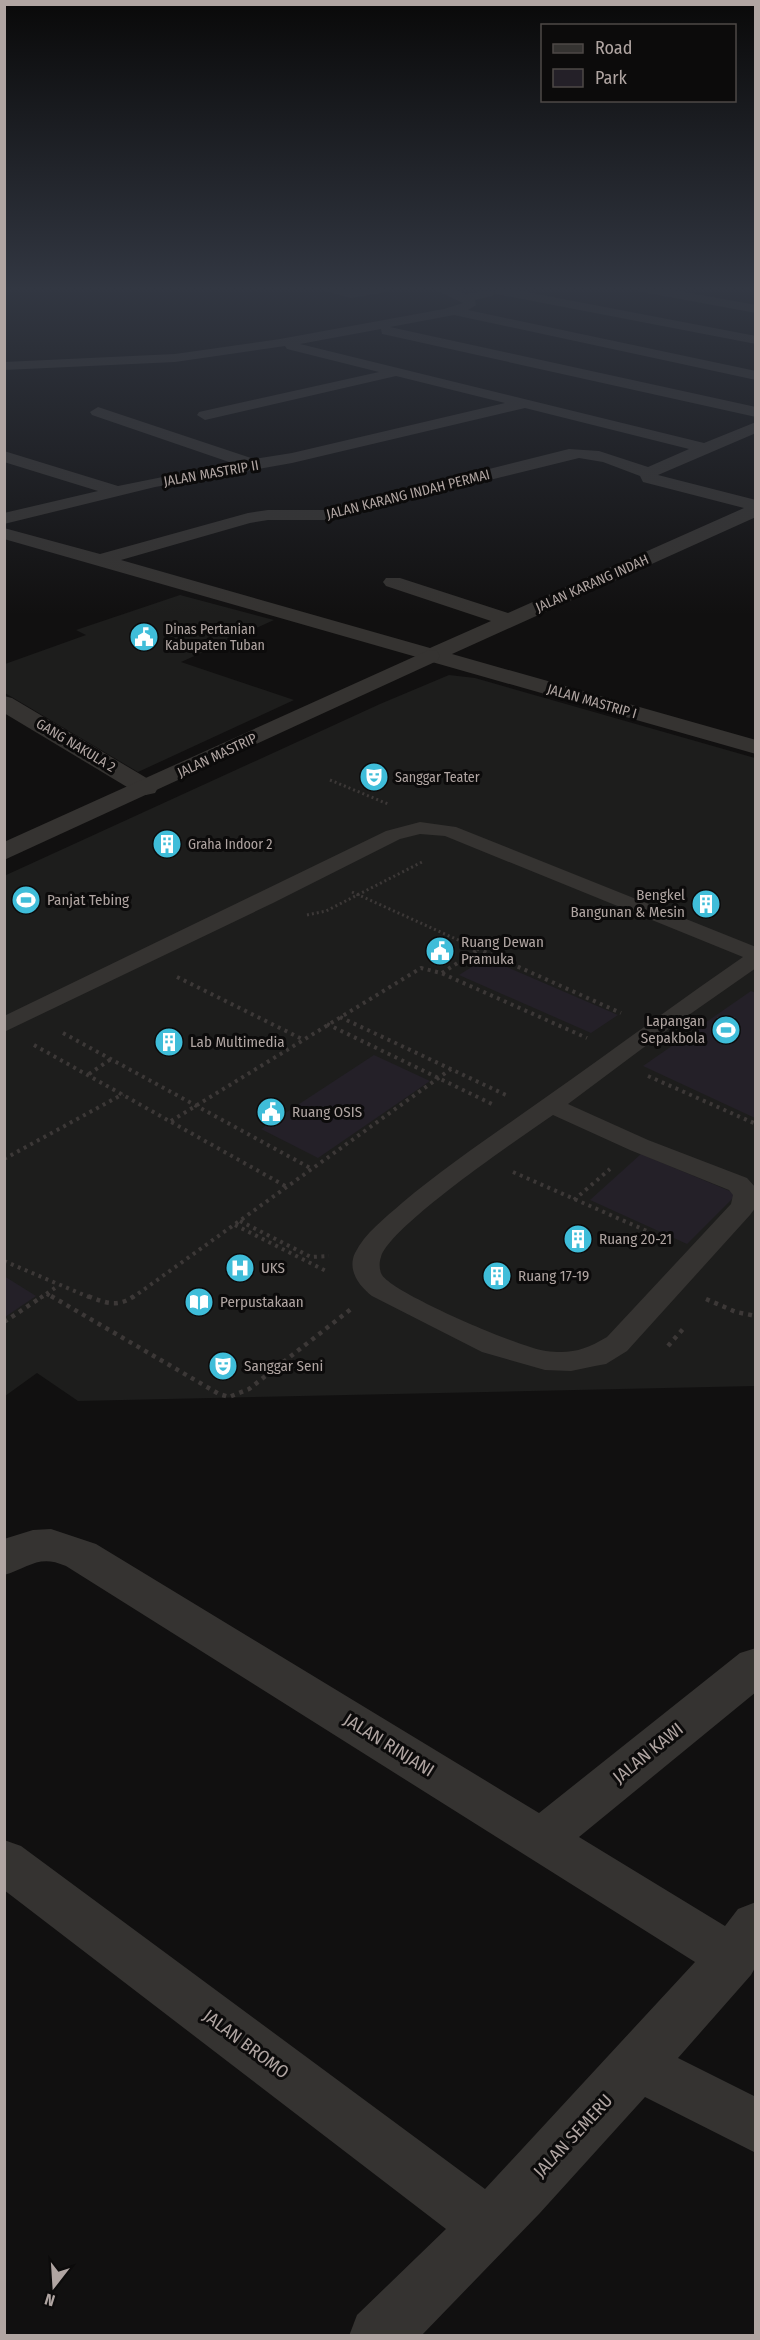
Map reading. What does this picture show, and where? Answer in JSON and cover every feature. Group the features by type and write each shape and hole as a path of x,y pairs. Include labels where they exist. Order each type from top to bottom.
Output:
{"street":[{"path":"205,415 284,397"},
{"path":"496,397 704,448"},
{"path":"689,397 756,412"},
{"name":"JALAN MASTRIP II","path":"4,519 117,491 256,465 523,404"},
{"path":"98,412 256,465"},
{"path":"648,472 756,427"},
{"name":"JALAN KARANG INDAH PERMAI","path":"97,561 248,518 268,515 326,515 569,453 600,456 648,472 649,478 756,508"},
{"path":"4,456 117,491"},
{"name":"JALAN KARANG INDAH","path":"429,656 756,508"},
{"path":"11,538 429,656"},
{"path":"393,582 509,620"},
{"name":"JALAN MASTRIP I","path":"429,656 756,747"},
{"name":"JALAN MASTRIP","path":"4,852 429,656"},
{"name":"GANG NAKULA 2","path":"4,704 147,788"},
{"name":"JALAN RINJANI","path":"22,1551 69,1549 81,1555 541,1839 744,1941"},
{"name":"JALAN KAWI","path":"541,1839 756,1666"},
{"name":"JALAN BROMO","path":"4,1861 488,2226"},
{"name":"JALAN SEMERU","path":"378,2336 488,2226 638,2065 744,1941"},
{"path":"638,2065 756,2126"}],"lane":[{"path":"4,1025 408,829 438,828 468,838 756,956"},
{"path":"551,1105 738,1184 747,1193 748,1198 741,1209 611,1350 592,1359 578,1361 558,1361 520,1355 484,1344 375,1290 366,1265 369,1252 426,1197 616,1056 756,956"}],"path":[{"path":"358,895 468,838"},
{"path":"315,875 655,1028"},
{"path":"441,973 479,949"},
{"path":"139,959 303,1039"},
{"path":"171,1121 417,969 426,968 441,973 756,1124"},
{"path":"340,1017 512,1098"},
{"path":"327,1024 528,1121"},
{"path":"63,1033 312,1169"},
{"path":"49,1052 287,1187"},
{"path":"88,1074 111,1059"},
{"path":"4,1261 58,1286 106,1304 120,1305 235,1225 450,1069"},
{"path":"4,1159 123,1094"},
{"path":"574,1200 639,1144"},
{"path":"479,1158 674,1243"},
{"path":"47,1294 219,1394 229,1397 249,1389 375,1290 235,1225"},
{"path":"672,1284 723,1308 756,1316"},
{"path":"4,1322 58,1286"}],"shaded area":[{"path":"180,595 274,620 181,662 294,700 138,772 5,693 5,664 86,635 76,630"},
{"path":"449,675 475,678 755,758 755,1386 78,1401 37,1373 5,1396 4,876 380,704"}],"green space":[{"path":"486,958 618,1015 591,1033 459,975"},
{"name":"Lapangan Sepakbola","path":"751,991 756,993 755,1118 643,1066"},
{"path":"374,1055 430,1081 318,1158 261,1129"},
{"path":"641,1154 737,1194 687,1244 590,1200"},
{"path":"4,1276 36,1296 5,1317 4,1317"}],"place":[{"name":"Dinas Pertanian Kabupaten Tuban","path":"144,637"},
{"name":"Sanggar Teater","path":"374,777"},
{"name":"Graha Indoor 2","path":"167,844"},
{"name":"Panjat Tebing","path":"26,900"},
{"name":"Bengkel Bangunan & Mesin","path":"706,904"},
{"name":"Ruang Dewan Pramuka","path":"440,951"},
{"name":"Lapangan Sepakbola","path":"726,1030"},
{"name":"Lab Multimedia","path":"169,1042"},
{"name":"Ruang OSIS","path":"271,1112"},
{"name":"Ruang 20-21","path":"578,1239"},
{"name":"UKS","path":"240,1268"},
{"name":"Ruang 17-19","path":"497,1276"},
{"name":"Perpustakaan","path":"199,1302"},
{"name":"Sanggar Seni","path":"223,1366"}]}
